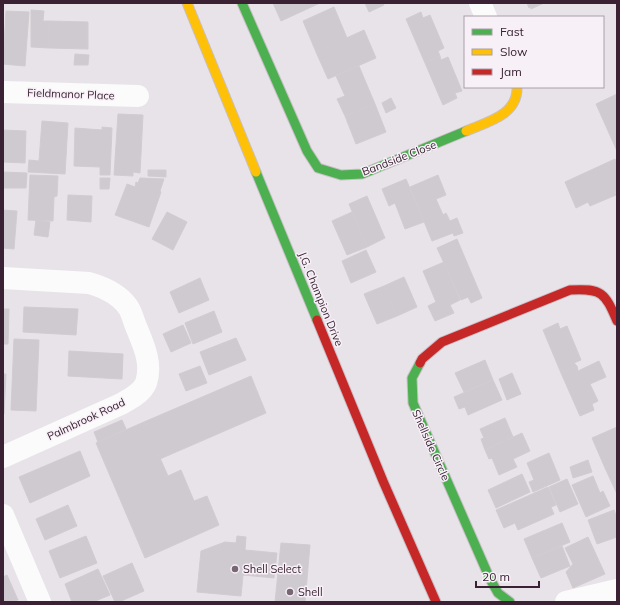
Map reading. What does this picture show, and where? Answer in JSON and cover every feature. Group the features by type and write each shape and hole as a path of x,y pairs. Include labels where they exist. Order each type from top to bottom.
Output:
{"street":[{"name":"J.G. Champion Drive","path":"186,3 382,481 436,602"},
{"name":"Bandside Close","path":"242,3 307,151 318,168 341,175 362,174 498,118 513,108 517,98 517,88"},
{"path":"480,3 486,16"},
{"name":"Fieldmanor Place","path":"3,92 138,96"},
{"name":"Palmbrook Road","path":"3,278 89,283 100,286 128,307 147,353 148,371 145,384 138,394 121,404 3,457"},
{"name":"Shellside Circle","path":"510,602 498,593 490,579 416,410 413,402 412,378 422,359 442,342 556,294 570,290 585,288 598,292 607,298 617,321"},
{"path":"3,515 40,602"},
{"path":"566,602 617,590"}],"building":[{"path":"273,3 320,3 281,21"},
{"path":"365,3 383,3 384,5 369,12"},
{"path":"527,3 544,3 531,9"},
{"path":"334,7 347,38 316,52 303,21"},
{"path":"31,10 44,11 43,21 50,21 49,48 31,47"},
{"path":"6,11 29,12 25,66 3,64"},
{"path":"421,12 423,18 430,15 444,48 438,51 440,56 425,63 406,19"},
{"path":"50,21 88,22 88,49 49,48"},
{"path":"364,30 376,58 328,79 316,52"},
{"path":"75,54 89,55 88,65 74,65"},
{"path":"440,56 441,60 448,57 462,91 455,93 457,98 443,105 425,63"},
{"path":"359,66 375,104 345,116 337,99 345,96 336,76"},
{"path":"617,94 617,151 596,104"},
{"path":"391,98 396,108 386,113 382,103"},
{"path":"375,104 386,132 356,144 345,116"},
{"path":"118,114 143,115 140,173 133,172 133,176 114,175"},
{"path":"42,121 68,123 65,174 28,172 29,160 39,161"},
{"path":"102,127 112,128 110,175 100,175 100,167 74,166 75,128 102,130"},
{"path":"3,130 26,131 25,163 3,162"},
{"path":"615,159 617,163 616,195 590,206 588,202 576,208 565,182"},
{"path":"148,170 166,170 166,177 148,176"},
{"path":"3,172 27,173 26,188 3,188"},
{"path":"30,175 58,176 57,196 54,197 53,221 28,220"},
{"path":"438,175 446,195 436,199 443,215 446,213 450,221 457,218 463,233 454,236 453,233 432,241 410,187"},
{"path":"100,178 110,178 109,189 100,189"},
{"path":"140,178 164,179 149,227 115,215 127,184 135,187 136,182 138,183"},
{"path":"406,179 424,222 405,229 395,203 389,206 382,189"},
{"path":"68,195 92,196 91,222 67,220"},
{"path":"367,196 385,238 367,247 349,204"},
{"path":"3,210 17,211 14,249 3,248"},
{"path":"167,212 187,222 173,250 152,239"},
{"path":"352,212 367,247 347,255 332,221"},
{"path":"36,220 50,222 48,237 34,235"},
{"path":"457,239 482,298 471,303 468,297 461,300 437,248"},
{"path":"366,250 376,272 351,283 342,261"},
{"path":"444,262 460,300 450,305 454,313 435,321 428,306 436,302 423,271"},
{"path":"404,277 417,307 397,316 384,286"},
{"path":"200,278 209,300 179,313 170,292"},
{"path":"384,286 397,316 377,324 364,294"},
{"path":"24,307 78,309 76,335 23,332"},
{"path":"3,309 9,309 8,344 3,344"},
{"path":"214,311 222,332 193,344 185,323"},
{"path":"558,323 560,329 567,326 581,360 574,363 577,366 561,373 543,330"},
{"path":"183,325 191,343 171,352 163,334"},
{"path":"236,338 246,360 209,375 200,352"},
{"path":"14,339 39,340 36,411 11,410"},
{"path":"69,351 123,354 122,379 68,376"},
{"path":"485,360 493,380 464,392 455,373"},
{"path":"599,361 606,377 590,384 598,401 592,404 594,410 580,416 561,373 577,366 578,371"},
{"path":"200,366 207,383 186,391 179,374"},
{"path":"512,373 521,394 507,400 499,379"},
{"path":"3,374 6,374 4,414 3,414"},
{"path":"251,376 266,413 160,459 144,422"},
{"path":"493,380 502,400 468,415 465,407 459,409 454,397"},
{"path":"505,418 513,437 485,450 481,439 484,438 480,429"},
{"path":"122,420 126,429 98,442 94,432"},
{"path":"144,422 168,476 181,470 194,501 207,496 219,525 145,558 96,443"},
{"path":"617,427 617,463 605,468 592,438"},
{"path":"522,433 530,451 513,459 517,467 499,475 492,458 489,459 485,450"},
{"path":"80,451 90,476 30,503 19,477"},
{"path":"549,453 560,480 533,492 529,482 534,480 527,463"},
{"path":"588,460 592,472 573,478 570,467"},
{"path":"617,463 617,494 605,468"},
{"path":"522,474 530,492 496,508 488,490"},
{"path":"593,476 600,493 603,491 610,506 586,517 572,485"},
{"path":"567,479 578,504 560,512 549,487"},
{"path":"548,487 556,505 551,507 554,514 518,530 515,523 504,528 496,510"},
{"path":"68,505 77,526 45,540 36,519"},
{"path":"614,510 617,518 617,537 597,544 588,520"},
{"path":"562,523 570,542 532,558 524,539"},
{"path":"86,536 97,563 60,578 49,551"},
{"path":"237,536 246,537 245,550 277,553 274,578 243,575 241,596 197,592 201,551 225,542 236,543"},
{"path":"588,537 605,574 573,588 566,572 573,564 565,548"},
{"path":"281,543 310,545 305,602 275,602"},
{"path":"562,546 570,566 541,578 532,558"},
{"path":"132,563 144,591 119,602 115,602 103,576"},
{"path":"98,569 110,595 93,602 72,602 65,584"},
{"path":"7,575 18,600 12,602 3,602 3,577"}],"traffic: fast":[{"path":"242,3 307,151 318,168 341,175 362,174 466,131"},
{"path":"256,172 317,320"},
{"path":"420,363 412,378 413,403 490,579 498,593 510,602"}],"traffic: slow":[{"path":"187,3 256,172"},
{"path":"466,131 492,121 507,111 516,97 517,88"}],"traffic: jam":[{"path":"420,363 422,359 442,342 570,290 589,290 601,294 609,304 617,321"},
{"path":"317,320 383,481 436,602"}],"place":[{"name":"Shell Select","path":"235,569"},
{"name":"Shell","path":"290,592"}]}
